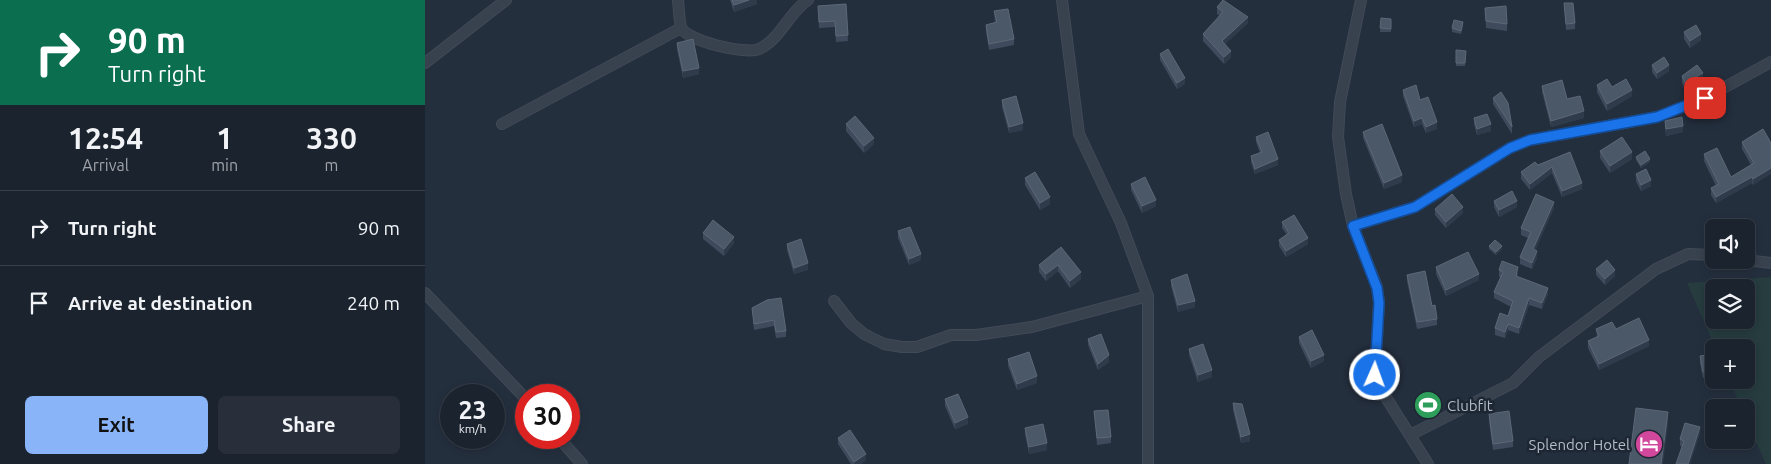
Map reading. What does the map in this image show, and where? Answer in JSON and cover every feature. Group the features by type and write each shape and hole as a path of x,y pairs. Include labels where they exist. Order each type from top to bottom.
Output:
{"street":[{"path":"678,0 681,28 691,36 744,51 759,49 771,40 808,0"},
{"path":"1062,0 1079,134 1121,222 1148,296 1148,464"},
{"path":"1361,0 1338,120 1346,194 1353,226 1377,288 1379,303 1375,375 1380,388 1428,464"},
{"path":"425,63 502,1"},
{"path":"502,124 681,28"},
{"path":"1353,226 1415,207 1510,148 1530,140 1657,117 1705,98 1771,62"},
{"path":"1410,435 1513,382 1539,357 1657,269 1688,254 1705,255"},
{"path":"1755,261 1771,264"},
{"path":"425,292 515,387"},
{"path":"834,301 851,322 864,334 883,344 917,347 951,335 1032,328 1148,296"},
{"path":"569,449 582,464"}],"green space":[{"path":"1771,277 1771,464 1766,464 1755,440 1755,399 1737,399 1733,389 1755,389 1755,339 1712,339 1707,329 1755,329 1755,279 1743,279"},
{"path":"1705,282 1705,324 1687,283"}],"building":[{"path":"732,0 749,0 734,5"},
{"path":"1223,0 1248,17 1222,41 1231,51 1224,57 1203,34 1223,12 1217,7"},
{"path":"1564,3 1573,3 1575,23 1566,24"},
{"path":"846,4 848,35 836,36 835,21 819,22 818,6"},
{"path":"1506,6 1507,24 1486,21 1485,8"},
{"path":"1008,9 1014,39 989,44 986,25 997,22 994,11"},
{"path":"1381,18 1391,19 1391,29 1380,28"},
{"path":"1454,20 1463,22 1461,31 1452,28"},
{"path":"1696,25 1701,34 1690,41 1684,32"},
{"path":"693,39 699,68 683,71 677,43"},
{"path":"1168,49 1185,78 1177,83 1160,54"},
{"path":"1456,50 1466,51 1465,63 1456,63"},
{"path":"1664,57 1669,65 1657,73 1652,65"},
{"path":"1697,65 1703,73 1685,83 1682,76"},
{"path":"1607,79 1612,87 1626,79 1632,90 1607,104 1597,85"},
{"path":"1562,80 1567,99 1580,96 1584,111 1551,121 1542,86"},
{"path":"1416,85 1420,100 1428,97 1437,122 1426,127 1422,118 1414,121 1403,90"},
{"path":"1501,92 1508,103 1512,127 1493,98"},
{"path":"1016,96 1023,123 1009,127 1002,100"},
{"path":"1487,114 1491,124 1477,129 1474,118"},
{"path":"855,116 874,138 864,146 846,124"},
{"path":"1682,117 1683,126 1666,129 1665,121"},
{"path":"1382,124 1402,175 1384,183 1363,132"},
{"path":"1763,129 1771,143 1771,168 1716,197 1711,188 1719,184 1704,154 1717,148 1731,177 1754,163 1742,142"},
{"path":"1268,132 1278,159 1255,169 1251,156 1262,152 1256,137"},
{"path":"1622,137 1632,152 1610,166 1600,151"},
{"path":"1645,151 1650,159 1641,165 1636,157"},
{"path":"1570,152 1582,183 1562,191 1552,167 1530,184 1521,172 1535,162 1538,165"},
{"path":"1646,169 1651,180 1641,185 1636,174"},
{"path":"1035,172 1050,197 1040,203 1025,178"},
{"path":"1145,177 1156,200 1142,206 1131,184"},
{"path":"1512,191 1517,201 1499,210 1494,201"},
{"path":"1452,194 1463,207 1446,222 1435,209"},
{"path":"1536,194 1554,202 1533,249 1537,251 1532,263 1520,257 1531,232 1521,228"},
{"path":"1294,215 1308,238 1286,251 1279,240 1289,233 1282,222"},
{"path":"713,220 734,237 724,249 703,233"},
{"path":"910,227 921,254 909,259 898,231"},
{"path":"801,239 808,263 794,268 787,244"},
{"path":"1495,240 1502,246 1496,252 1489,246"},
{"path":"1061,247 1081,272 1070,281 1058,265 1046,274 1039,265"},
{"path":"1468,252 1479,274 1446,290 1436,267"},
{"path":"1607,260 1615,270 1605,279 1596,269"},
{"path":"1502,261 1518,267 1516,276 1548,288 1542,303 1529,298 1519,328 1508,324 1505,332 1495,328 1500,313 1508,316 1513,301 1494,292 1503,272 1499,270"},
{"path":"1425,271 1432,306 1435,305 1437,319 1417,322 1407,275"},
{"path":"1187,274 1195,301 1178,305 1171,280"},
{"path":"781,298 786,331 776,332 774,320 754,324 752,308 767,300"},
{"path":"1639,318 1649,340 1599,364 1588,341 1599,336 1596,329 1612,322 1616,329"},
{"path":"1312,330 1324,355 1311,361 1299,337"},
{"path":"1101,334 1109,355 1098,364 1088,339"},
{"path":"1203,344 1212,370 1198,375 1189,349"},
{"path":"1029,352 1037,376 1017,384 1008,359"},
{"path":"1705,355 1705,372 1703,372 1700,356"},
{"path":"958,394 968,417 955,423 945,399"},
{"path":"1233,403 1242,404 1250,434 1241,437"},
{"name":"Splendor Hotel","path":"1636,408 1668,412 1661,464 1629,464"},
{"path":"1108,410 1111,437 1097,438 1094,411"},
{"path":"1509,411 1513,441 1493,444 1489,414"},
{"path":"1685,423 1700,427 1688,464 1676,464 1684,441 1680,439"},
{"path":"1043,424 1047,443 1029,447 1025,428"},
{"path":"850,430 866,454 854,462 838,438"}],"place":[{"name":"Clubfit","path":"1428,405"},
{"name":"Splendor Hotel","path":"1649,444"}],"route":[{"path":"1375,375 1379,303 1377,288 1353,226 1415,207 1510,148 1530,140 1657,117 1705,98"}]}
